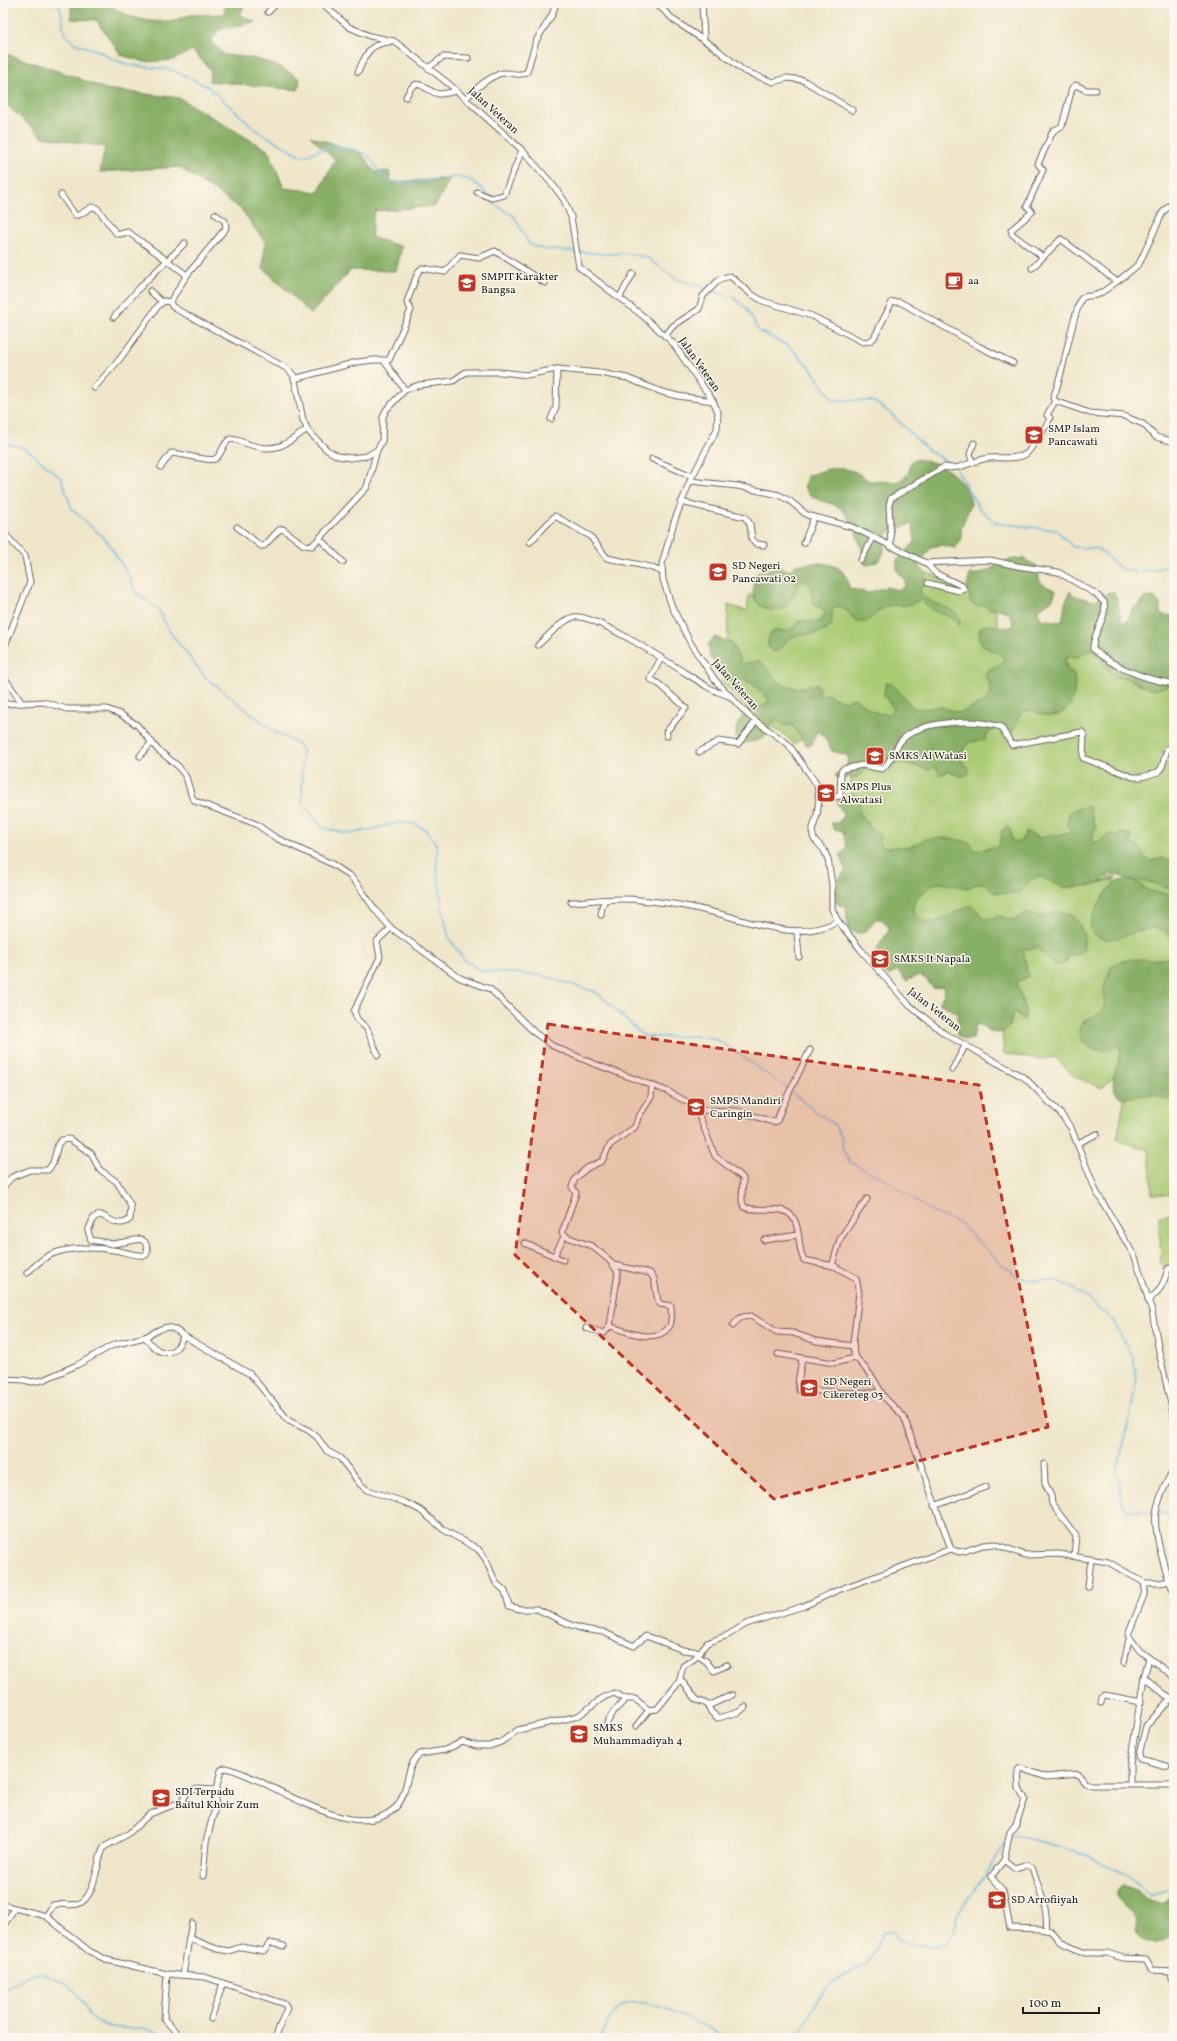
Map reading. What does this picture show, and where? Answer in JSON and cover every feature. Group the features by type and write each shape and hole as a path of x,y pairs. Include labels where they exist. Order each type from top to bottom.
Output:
{"street":[{"path":"268,12 277,3"},
{"name":"Jalan Veteran","path":"322,3 349,27 370,36 394,41 466,98 522,150 553,185 564,200 571,217 579,267 672,342 713,401 719,418 717,429 691,478 681,502 665,550 662,572 672,607 691,644 715,680 756,722 788,744 795,752 817,786 820,799 818,815 812,831 814,838 824,850 828,859 832,885 832,909 838,921 901,998 945,1034 1031,1083 1060,1113 1078,1143 1096,1191 1133,1252 1148,1298 1174,1417"},
{"path":"466,98 481,85 500,73 522,74 527,72 536,41 552,15 556,3"},
{"path":"650,3 660,7 675,21 704,40 744,71 773,82 787,78 803,80 852,110"},
{"path":"702,3 704,40"},
{"path":"358,72 371,48 380,43 394,41"},
{"path":"428,68 443,57 468,58"},
{"path":"406,97 410,88 416,84 421,84 441,94 456,91"},
{"path":"1043,257 1012,234 1011,230 1032,212 1027,206 1043,170 1038,164 1053,131 1062,126 1072,88 1076,85 1086,90 1096,90"},
{"path":"477,192 485,197 491,198 504,196 522,150"},
{"path":"61,195 74,215 79,215 92,207 97,208 116,233 120,234 128,232 187,275"},
{"path":"891,547 889,505 891,498 944,467 953,469 988,458 1020,456 1028,453 1050,421 1050,418 1047,415 1055,401 1053,398 1063,372 1074,318 1081,299 1086,295 1099,294 1137,266 1164,212 1171,204 1174,204"},
{"path":"170,302 187,275 226,228 225,221 215,214"},
{"path":"1032,268 1057,241 1063,240 1116,281"},
{"path":"114,317 143,284 185,243"},
{"path":"294,379 358,362 389,360 411,310 407,302 418,272 422,268 445,272 460,255 479,258 495,251 545,283"},
{"path":"619,298 633,274"},
{"path":"665,336 674,326 699,309 703,296 720,279 730,276 751,294 763,301 812,316 862,342 870,341 874,338 892,302 900,302 980,347 1013,363"},
{"path":"150,291 162,302 170,302"},
{"path":"94,388 119,360 162,302"},
{"path":"170,302 176,309 284,365 291,372 294,379 301,414 307,429 327,450 344,458 367,456 377,450"},
{"path":"384,361 405,390"},
{"path":"550,419 556,407 557,369"},
{"path":"237,527 261,546 264,546 279,530 283,529 308,546 320,539 367,487 377,450 382,441 383,417 386,410 405,390 420,385 453,381 466,372 500,372 526,375 557,369 600,373 628,378 662,392 713,401"},
{"path":"1055,401 1090,413 1124,416 1143,424 1156,437 1174,442"},
{"path":"161,467 171,454 210,460 217,457 225,442 230,439 271,449 284,444 307,429"},
{"path":"972,462 970,454 974,443"},
{"path":"652,459 691,478 779,495 790,500 802,512 814,517 852,527 926,563 935,573 962,586 964,589 959,591 928,583"},
{"path":"681,502 745,517 750,524 752,540 757,544 764,546"},
{"path":"530,542 555,516 590,536 607,558 650,567 662,572"},
{"path":"804,543 814,517"},
{"path":"3,532 25,556 30,582 3,651"},
{"path":"861,560 873,538"},
{"path":"320,539 343,562"},
{"path":"926,563 990,560 1062,574 1096,594 1104,602 1105,614 1093,642 1094,649 1102,657 1145,678 1174,684"},
{"path":"538,645 565,622 578,616 614,630 707,686 730,696"},
{"path":"661,658 650,679 659,684 686,708 666,732 667,736"},
{"path":"3,676 22,703"},
{"path":"3,704 44,702 68,709 98,709 113,711 133,722 158,750 186,776 192,797 195,801 256,824 276,838 332,864 355,880 376,911 391,928 460,978 490,990 535,1033 553,1046 598,1066 652,1084 677,1097 696,1110 738,1111 773,1122 777,1121 782,1107 810,1050"},
{"path":"699,752 719,741 738,744 756,722"},
{"path":"820,799 840,796 841,772 843,768 862,765 882,769 901,741 909,734 943,724 966,722 991,724 1001,727 1006,732 1008,740 1012,745 1082,732 1084,734 1083,758 1138,778 1158,772 1162,767 1167,748 1174,746"},
{"path":"140,756 152,742"},
{"path":"571,902 639,899 723,914 775,930 797,932 820,928 838,921"},
{"path":"602,915 602,907 605,900"},
{"path":"378,1055 367,1029 357,1019 354,1011 380,957 377,941 391,928"},
{"path":"797,932 799,957"},
{"path":"952,1070 965,1046"},
{"path":"610,1326 635,1335 647,1336 666,1330 670,1327 672,1306 660,1304 658,1301 654,1279 650,1273 614,1265 592,1246 562,1233 576,1193 572,1187 573,1181 585,1170 602,1161 610,1145 635,1127 638,1118 651,1097 652,1084"},
{"path":"696,1110 715,1156 743,1178 742,1200 744,1207 750,1209 773,1208 789,1214 795,1220 799,1250 804,1260 832,1266 854,1275 858,1281 858,1302 853,1346 855,1358 873,1378 886,1400 904,1417 950,1549"},
{"path":"1078,1143 1098,1134"},
{"path":"3,1187 12,1177 30,1170 48,1170 53,1163 58,1144 66,1139 73,1140 91,1153 103,1174 117,1182 131,1207 130,1219 123,1224 116,1223 101,1215 94,1217 88,1231 91,1240 113,1244 141,1239 145,1242 148,1250 146,1256 135,1256 115,1250 69,1250 52,1254 38,1262 27,1273"},
{"path":"832,1266 840,1239 867,1199"},
{"path":"764,1240 798,1234"},
{"path":"554,1256 565,1235"},
{"path":"524,1243 563,1260"},
{"path":"586,1328 604,1333 610,1326 618,1276 614,1265"},
{"path":"1148,1298 1163,1286 1168,1269 1174,1266"},
{"path":"733,1326 741,1317 751,1316 777,1332 793,1333 832,1344 853,1346"},
{"path":"3,1379 32,1382 44,1380 77,1365 113,1345 145,1337 172,1326 184,1336 250,1374 289,1421 308,1430 317,1437 327,1451 340,1458 360,1484 367,1490 404,1502 420,1510 444,1530 478,1550 485,1558 496,1583 505,1591 509,1606 520,1609 537,1609 571,1625 583,1629 603,1632 634,1646 646,1636 683,1650 700,1654 714,1671 727,1665"},
{"path":"145,1337 156,1350 166,1352 175,1349 184,1336"},
{"path":"778,1354 834,1363 855,1358"},
{"path":"802,1359 798,1383 799,1390 826,1390 859,1395 881,1392"},
{"path":"1044,1464 1045,1483 1051,1496 1052,1504 1076,1536 1074,1556"},
{"path":"1174,1467 1156,1514 1156,1528 1169,1581 1174,1592"},
{"path":"934,1506 986,1487"},
{"path":"203,1876 206,1842 215,1808 216,1790 221,1770 225,1768 310,1806 363,1821 383,1815 397,1806 416,1757 420,1754 445,1750 462,1742 477,1746 490,1746 501,1742 518,1730 561,1722 578,1716 609,1694 614,1693 626,1699 635,1699 649,1710 654,1710 660,1706 680,1679 681,1669 700,1654 704,1646 710,1641 728,1635 751,1622 804,1606 838,1590 950,1549 959,1552 995,1544 1025,1555 1059,1554 1091,1558 1116,1566 1145,1583 1169,1581"},
{"path":"1088,1587 1091,1558"},
{"path":"1124,1664 1129,1631 1144,1595 1145,1583"},
{"path":"1129,1639 1149,1658 1174,1677"},
{"path":"1130,1784 1130,1764 1144,1677 1149,1658"},
{"path":"1144,1677 1172,1701 1146,1726 1139,1755 1140,1759 1167,1766"},
{"path":"680,1679 696,1700 708,1706 715,1717 720,1719 739,1712 745,1707"},
{"path":"708,1706 732,1695"},
{"path":"1101,1703 1102,1697 1105,1695 1141,1702"},
{"path":"608,1723 614,1711 626,1699"},
{"path":"636,1726 649,1710"},
{"path":"1174,1785 1087,1784 1078,1774 1046,1777 1020,1768 1018,1770 1018,1788 1025,1799 1016,1824 1010,1832 1004,1860 991,1877 1003,1891 1010,1928 1046,1930 1054,1932 1060,1942 1085,1953 1107,1953 1124,1958 1146,1958 1152,1970 1172,1971 1174,1984"},
{"path":"46,1916 53,1905 74,1904 84,1901 92,1886 104,1847 128,1834 150,1814 183,1801 189,1790 216,1790"},
{"path":"1004,1860 1014,1868 1025,1865 1032,1867 1041,1890 1047,1914 1046,1930"},
{"path":"3,1905 46,1916 96,1955 124,1965 151,1969 167,1974 205,1977 272,1998 287,2005 275,2038"},
{"path":"3,1927 14,1909"},
{"path":"183,1975 192,1924"},
{"path":"189,1938 229,1952 241,1947 264,1952 270,1943 284,1946"},
{"path":"167,1974 164,2019 165,2022 174,2028 175,2031"},
{"path":"211,2019 223,1983"}],"highlighted area":[{"path":"548,1024 979,1085 1048,1427 774,1499 515,1255"}],"green space":[{"path":"71,3 108,3 117,10 131,17 150,21 170,22 190,15 224,14 226,3 245,3 240,15 256,22 219,30 211,41 224,55 264,61 292,73 300,79 298,90 209,81 211,70 192,50 173,60 145,62 121,55 96,20 71,19"},
{"path":"3,53 70,75 105,89 179,98 269,151 284,188 318,192 335,160 310,136 361,153 375,172 389,171 391,182 450,179 435,206 374,211 371,237 402,247 396,271 351,270 311,314 263,268 265,242 241,209 179,167 100,172 105,147 42,137 7,105 3,104"},
{"path":"913,460 931,462 948,470 961,482 970,498 971,504 961,528 961,542 955,548 941,545 931,547 918,566 925,572 925,583 921,587 920,592 934,603 955,612 960,621 959,626 951,617 932,610 920,600 909,605 887,606 863,622 860,622 854,618 844,608 837,606 832,611 831,623 828,629 792,637 779,650 773,652 769,649 768,644 771,633 790,630 798,621 814,622 820,620 825,614 824,611 813,603 811,584 803,580 788,605 781,610 762,607 757,603 753,593 754,582 758,571 767,572 768,569 779,567 790,571 795,565 812,563 829,564 842,572 847,579 849,588 867,593 886,587 898,590 905,586 905,583 904,579 897,570 897,560 915,542 913,526 911,524 890,531 885,539 883,555 880,560 866,565 864,563 859,540 847,515 837,506 810,495 804,486 807,476 828,469 842,468 856,472 869,481 898,482 908,474 911,462"},
{"path":"1022,558 1037,566 1040,583 1056,591 1052,600 1037,611 1041,619 1062,622 1065,604 1070,591 1075,596 1094,601 1110,592 1114,593 1117,599 1122,623 1128,620 1133,609 1143,601 1144,598 1154,597 1160,604 1161,613 1165,616 1174,615 1174,681 1170,685 1153,690 1126,678 1113,677 1093,650 1084,652 1078,657 1065,658 1068,672 1071,671 1074,674 1075,681 1075,688 1068,707 1057,715 1049,716 1034,711 1025,711 1018,718 1011,734 1005,736 1000,728 997,728 990,732 984,741 982,739 969,742 961,754 962,761 969,769 969,774 964,776 956,775 948,771 943,774 939,774 937,768 934,767 928,770 906,763 870,767 856,777 837,778 835,775 847,766 848,756 832,751 824,736 819,732 816,732 812,745 806,745 793,725 787,726 776,720 771,723 767,733 762,739 743,743 736,737 736,730 740,719 748,712 766,705 769,700 745,680 741,679 738,683 729,681 721,668 710,658 708,645 714,637 731,642 742,664 758,661 783,685 798,688 817,684 820,692 811,692 808,696 829,694 834,698 846,701 855,698 867,708 881,714 891,713 893,708 884,695 886,683 894,686 912,707 924,709 939,706 960,713 982,703 991,693 989,681 985,676 987,671 1003,662 1004,659 999,654 981,645 979,632 981,627 989,625 1006,628 1014,625 1009,613 999,609 990,609 984,605 978,606 971,603 967,587 970,574 980,574 1009,560"},
{"path":"806,571 833,598 908,598 922,571 993,597 1012,693 963,721 906,727 817,707 803,738 794,744 785,735 759,720 722,682 727,665 728,605 747,611 749,595 777,597"},
{"path":"1085,641 1174,671 1174,871 978,855 874,851 850,805 852,755 934,751 1060,649"},
{"path":"846,795 857,795 860,798 861,815 865,821 869,823 870,829 879,833 881,838 879,844 885,847 910,847 925,839 947,838 969,842 976,851 998,846 1001,841 1002,830 1007,826 1010,829 1012,841 1015,843 1020,842 1026,832 1041,838 1064,834 1072,832 1067,825 1069,813 1075,809 1089,806 1091,816 1096,827 1091,838 1094,843 1113,833 1116,836 1120,833 1131,834 1132,837 1129,843 1139,847 1144,856 1150,861 1164,858 1169,861 1174,861 1174,887 1135,881 1111,874 1107,875 1100,882 1114,879 1092,885 1064,888 1039,876 1031,880 1020,893 995,893 985,883 966,888 942,883 936,883 933,885 915,900 913,907 913,911 918,918 925,922 932,922 948,917 970,905 986,919 1000,916 1009,920 1015,920 1026,912 1043,916 1047,916 1055,912 1065,913 1071,915 1079,923 1083,933 1084,945 1082,950 1078,954 1068,957 1067,961 1059,966 1051,962 1038,948 1023,949 1028,977 1017,982 1025,1012 1024,1020 1014,1011 1009,1026 1004,1032 994,1033 983,1026 976,1024 973,1039 965,1040 957,1035 956,1031 959,1024 957,1013 939,1003 945,993 944,986 933,988 925,978 919,975 906,981 897,970 889,976 883,972 881,958 876,950 890,929 882,919 875,919 871,926 863,932 855,933 848,928 846,906 839,905 835,900 836,886 845,869 840,855 847,848 843,831 834,829 831,823 838,823 843,816 843,812 838,805 838,801"},
{"path":"1026,874 1116,877 1106,913 1170,927 1174,939 1174,956 1124,1039 1126,1066 1102,1088 1075,1077 1055,1057 1040,1059 1004,1054 1001,1019 946,928 909,924 903,901 933,876"},
{"path":"1131,875 1174,881 1174,902 1131,886"},
{"path":"1126,880 1140,884 1149,891 1174,895 1174,946 1172,939 1168,934 1156,928 1149,928 1124,936 1107,939 1100,938 1094,933 1091,926 1091,921 1102,898 1117,881"},
{"path":"1174,951 1174,975 1169,983 1174,999 1174,1099 1165,1099 1153,1094 1122,1098 1116,1093 1113,1080 1119,1060 1120,1048 1117,1046 1104,1050 1092,1049 1083,1041 1079,1028 1083,1022 1103,1011 1105,1004 1104,986 1111,967 1119,962 1128,960 1163,958 1169,956"},
{"path":"1174,968 1174,1019 1162,976"},
{"path":"1174,1083 1174,1195 1152,1194 1149,1150 1117,1140 1126,1088"},
{"path":"1174,1214 1174,1282 1161,1263 1159,1216"},
{"path":"1123,1886 1137,1889 1145,1899 1161,1904 1166,1902 1174,1895 1174,1936 1170,1936 1158,1943 1149,1943 1140,1938 1136,1932 1135,1919 1118,1899 1117,1895"}],"waterway":[{"path":"31,3 41,3"},
{"path":"50,3 59,5 64,33 74,43 99,51 112,59 130,65 172,70 190,78 208,87 259,132 302,156 329,148 340,147 352,149 367,155 373,161 382,176 390,181 408,183 456,177 467,179 477,185 487,195"},
{"path":"491,199 494,204 514,216 529,244 542,249 606,254 626,253 648,258 676,279 708,289"},
{"path":"712,291 734,298 746,308 759,331 790,347 812,370 833,400 873,401 889,412 928,450 954,466"},
{"path":"3,443 18,446 29,451 61,478 72,509 107,541 127,573 137,594 158,609 170,632 204,676 275,732 296,743 302,749 302,803 323,828 344,833 355,833 402,822 415,824 426,830 437,845 437,870 442,907 449,938 465,961 482,971 540,975 593,991 601,996 642,1035 647,1037 699,1036 713,1038 726,1045 789,1090"},
{"path":"956,469 979,508 996,523 1056,530 1073,547 1099,549 1121,569 1132,572 1155,570 1174,564"},
{"path":"792,1092 813,1110 834,1124 841,1136 843,1150 850,1162 886,1180 934,1213 959,1223 1004,1266 1019,1277 1029,1280 1058,1281 1067,1285 1088,1298 1113,1321 1133,1357 1137,1377 1128,1427 1116,1472 1120,1481 1121,1503 1126,1509 1144,1510 1174,1515"},
{"path":"1010,1839 1014,1835 1079,1852 1131,1876 1151,1896 1174,1887"},
{"path":"798,2038 823,1990 833,1982 868,1964 883,1933 889,1930 893,1931 897,1939 907,1944 935,1947 946,1944 954,1934 957,1915 1005,1845"},
{"path":"3,1991 29,1975 42,1974 50,1976 64,1983 76,1992 89,2014 97,2022 104,2025 154,2031 168,2038"},
{"path":"600,2038 608,2021 614,2013 620,2007 631,2003 644,2003 659,2006 690,2019 728,2038"}],"place":[{"name":"aa","path":"954,281"},
{"name":"SMPIT Karakter Bangsa","path":"467,283"},
{"name":"SMP Islam Pancawati","path":"1034,435"},
{"name":"SD Negeri Pancawati 02","path":"718,572"},
{"name":"SMKS Al Watasi","path":"875,756"},
{"name":"SMPS Plus Alwatasi","path":"826,793"},
{"name":"SMKS It Napala","path":"880,959"},
{"name":"SMPS Mandiri Caringin","path":"696,1107"},
{"name":"SD Negeri Cikereteg 03","path":"809,1388"},
{"name":"SMKS Muhammadiyah 4","path":"579,1734"},
{"name":"SDI Terpadu Baitul Khoir Zum","path":"161,1798"},
{"name":"SD Arrofiiyah","path":"997,1900"}]}
